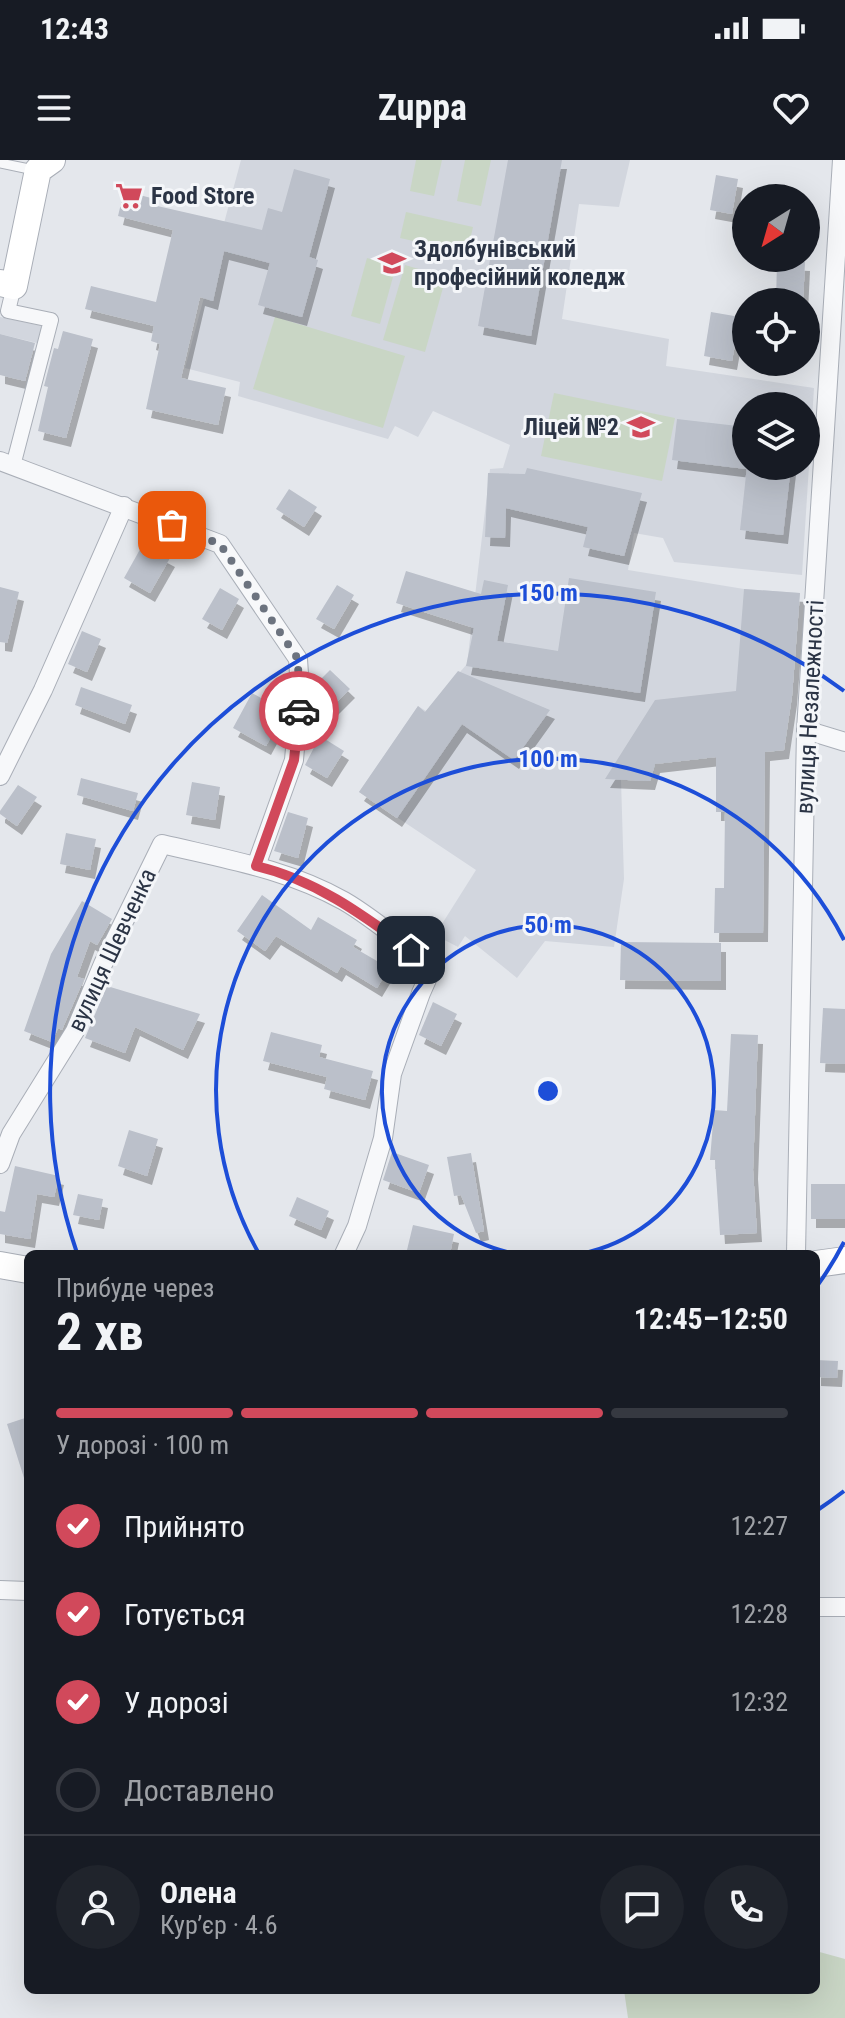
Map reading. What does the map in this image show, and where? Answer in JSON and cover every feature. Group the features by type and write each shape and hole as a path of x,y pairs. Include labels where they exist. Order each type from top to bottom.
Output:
{"main road":[{"path":"7,284 45,165"},
{"path":"820,1263 845,1260"},
{"path":"0,1265 24,1269"}],"street":[{"name":"вулиця Незалежності","path":"796,1250 806,730 842,160"},
{"path":"7,284 8,311 51,320 6,463 220,544 298,659 300,689 294,760 256,866"},
{"path":"0,776 43,690 124,506"},
{"path":"806,730 845,742"},
{"name":"вулиця Шевченка","path":"0,1164 11,1134 75,1031 103,964 162,844 256,866 296,878 345,902 433,966 392,1074 383,1138 357,1226 346,1250"},
{"path":"0,1590 24,1591"},
{"path":"820,1607 845,1607"}],"lane":[{"path":"0,163 45,165"}],"shaded area":[{"path":"241,160 630,160 619,207 579,204 562,319 669,339 666,366 814,388 814,392 732,392 732,480 808,480 802,575 674,562 663,538 634,533 628,570 744,589 800,593 783,749 655,764 650,781 621,780 624,879 614,947 545,941 517,978 465,936 458,947 435,935 476,870 359,792 418,706 426,711 467,664 490,469 503,468 510,445 433,411 418,437 395,426 388,439 238,396 240,382 185,368"},
{"path":"0,317 42,326 37,343 0,334"}],"green space":[{"path":"416,160 442,160 434,196 410,191"},
{"path":"465,160 491,160 481,206 457,201"},
{"path":"406,212 473,227 467,253 400,238"},
{"path":"367,258 396,266 380,324 351,316"},
{"path":"405,265 446,277 425,352 383,340"},
{"path":"275,317 405,356 383,428 253,389"},
{"path":"554,393 675,418 662,481 541,456"},
{"path":"820,1952 845,1959 845,2018 628,2018 625,1994 820,1994"}],"building":[{"path":"508,160 562,160 531,336 478,326"},
{"path":"294,169 330,179 309,257 318,260 302,317 258,305 270,263 224,251 213,301 200,297 181,378 226,388 218,425 146,409 160,344 151,341 154,326 85,309 91,286 156,302 173,230 118,216 124,191 155,199 153,205 262,230 268,208 282,212"},
{"path":"716,175 738,179 737,184 732,184 732,214 710,210"},
{"path":"777,272 804,272 804,288 776,288"},
{"path":"711,312 732,316 732,361 704,356"},
{"path":"63,331 93,339 66,438 38,431 48,387 44,386 54,348 58,349"},
{"path":"0,334 35,343 25,381 0,375"},
{"path":"677,419 732,425 732,467 672,460"},
{"path":"527,468 642,493 624,556 583,547 588,527 506,508 505,538 485,537 488,473 525,474"},
{"path":"745,480 789,480 783,535 740,530"},
{"path":"289,489 317,507 304,527 276,509"},
{"path":"143,544 170,558 150,593 124,578"},
{"path":"406,571 481,594 484,580 508,585 497,641 558,651 569,578 656,592 640,693 466,666 474,628 396,603"},
{"path":"337,585 354,595 334,629 316,619"},
{"path":"0,587 19,592 7,643 0,642"},
{"path":"220,588 239,599 222,630 202,619"},
{"path":"744,589 800,593 792,696 784,750 765,752 763,933 714,933 715,888 724,888 725,812 716,812 716,757 655,764 650,781 605,779 655,700 736,691"},
{"path":"82,631 101,639 87,672 68,664"},
{"path":"330,670 350,689 325,714 311,700 312,688"},
{"path":"458,671 550,710 514,760 462,724 397,818 359,792 418,706 425,712"},
{"path":"81,687 132,705 125,724 75,705"},
{"path":"252,693 285,711 266,746 233,728"},
{"path":"320,736 344,751 327,778 305,765"},
{"path":"81,778 138,793 133,811 77,795"},
{"path":"192,782 220,787 215,820 186,815"},
{"path":"18,785 37,797 17,826 0,811"},
{"path":"288,812 308,818 298,858 274,851"},
{"path":"66,833 96,839 90,870 60,864"},
{"path":"262,895 311,930 318,917 357,940 353,947 389,968 377,988 341,966 337,973 276,936 265,951 237,931"},
{"path":"82,901 112,919 97,945 90,941 77,977 84,979 62,1030 58,1028 52,1042 24,1031 51,954"},
{"path":"621,942 721,943 721,981 620,980"},
{"path":"107,986 200,1014 183,1050 135,1027 125,1053 85,1038"},
{"path":"433,1002 457,1014 441,1046 419,1035"},
{"path":"823,1008 845,1009 845,1064 820,1063"},
{"path":"271,1032 322,1045 319,1057 373,1071 365,1100 324,1089 327,1077 263,1061"},
{"path":"731,1034 758,1035 753,1170 757,1233 720,1235 715,1160 710,1160 714,1110 727,1111"},
{"path":"129,1130 158,1139 147,1176 118,1166"},
{"path":"392,1152 429,1165 419,1193 383,1180"},
{"path":"471,1153 484,1231 476,1233 461,1195 454,1196 447,1157"},
{"path":"15,1166 59,1176 54,1197 37,1194 30,1239 0,1234 0,1211 5,1212"},
{"path":"811,1184 845,1184 845,1219 811,1219"},
{"path":"78,1194 103,1199 99,1220 73,1215"},
{"path":"297,1197 329,1211 321,1230 289,1216"},
{"path":"413,1225 454,1234 451,1250 407,1250"},
{"path":"820,1360 838,1361 837,1378 820,1377"},
{"path":"24,1418 24,1478 7,1424"}],"way so far":[{"path":"172,525 220,544 298,659 299,711"}],"place":[{"name":"Food Store","path":"129,196"},
{"name":"Здолбунівський професійний коледж","path":"392,263"},
{"name":"Ліцей №2","path":"641,427"}],"route":[{"path":"299,711 294,760 256,866 296,878 345,902 411,950"}]}
